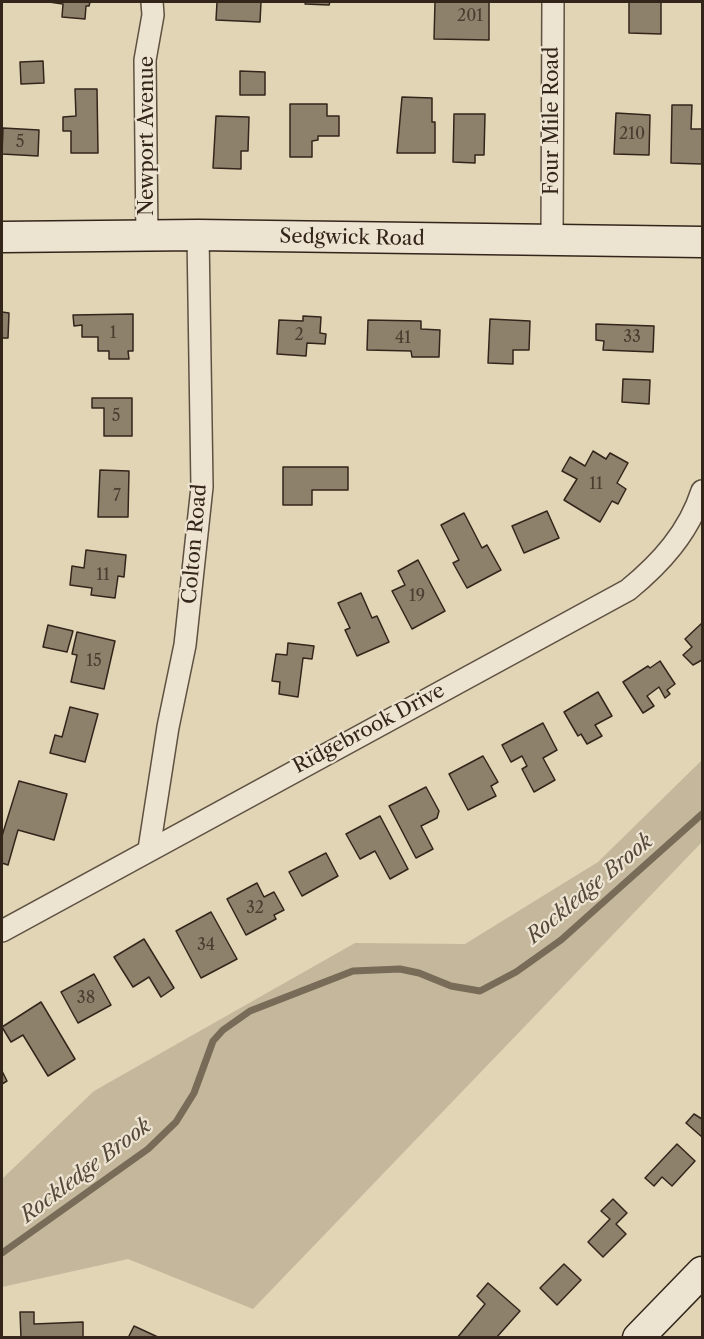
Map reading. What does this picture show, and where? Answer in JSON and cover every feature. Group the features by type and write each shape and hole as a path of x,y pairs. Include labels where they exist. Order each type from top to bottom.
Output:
{"main road":[{"name":"Sedgwick Road","path":"2,237 198,235 702,243"},
{"path":"638,1338 702,1272"}],"street":[{"name":"Newport Avenue","path":"147,236 145,60 153,15 152,2"},
{"name":"Four Mile Road","path":"552,240 553,2"},
{"name":"Colton Road","path":"148,849 168,727 185,645 202,487 198,235"},
{"name":"Ridgebrook Drive","path":"2,931 148,849 628,590 653,570 671,549 686,527 702,491"}],"shaded area":[{"path":"702,760 702,842 253,1309 128,1259 2,1287 2,1179 94,1091 355,943 465,944 598,862"}],"building":[{"path":"49,2 90,2 89,6 86,6 85,19 62,17 63,4"},
{"path":"217,2 261,2 260,22 216,20"},
{"path":"306,2 330,2 329,5 305,4"},
{"path":"435,2 489,2 489,40 434,39"},
{"path":"629,2 661,2 661,34 629,33"},
{"path":"43,61 44,83 21,84 20,62"},
{"path":"240,71 265,72 265,95 240,95"},
{"path":"75,89 97,89 98,153 71,153 71,131 63,131 63,117 76,116"},
{"path":"402,97 432,98 435,153 397,153"},
{"path":"290,104 327,104 327,116 339,116 339,136 318,136 318,140 312,141 312,157 290,157"},
{"path":"672,105 692,105 691,129 702,129 702,164 671,163"},
{"path":"616,113 650,115 649,155 614,154"},
{"path":"454,114 485,114 484,155 475,155 475,163 453,162"},
{"path":"216,116 249,117 248,151 241,151 241,169 213,168"},
{"path":"3,128 39,130 38,156 2,154"},
{"path":"2,312 9,313 8,338 2,338"},
{"path":"133,314 133,351 128,351 129,359 109,359 109,351 98,351 98,337 82,337 82,325 74,326 73,315"},
{"path":"303,316 321,317 320,333 326,334 325,344 307,343 306,356 277,354 279,320 303,321"},
{"path":"490,319 530,321 529,350 513,350 513,364 488,363"},
{"path":"368,320 421,321 421,329 440,330 439,357 412,357 411,351 367,350"},
{"path":"596,324 654,326 653,352 603,350 604,341 596,340"},
{"path":"623,379 650,380 649,404 622,402"},
{"path":"92,398 132,398 132,436 104,436 104,408 92,408"},
{"path":"593,451 606,459 610,453 628,463 617,483 626,489 618,504 612,501 600,522 564,500 577,479 562,471 570,457 585,466"},
{"path":"283,467 348,467 348,490 312,490 312,505 283,505"},
{"path":"100,470 129,471 128,517 98,517"},
{"path":"547,511 559,538 524,553 512,526"},
{"path":"464,513 482,548 487,545 501,570 467,588 453,563 459,560 441,525"},
{"path":"86,550 126,555 124,577 118,576 115,598 91,595 92,588 70,585 72,566 84,568"},
{"path":"418,560 445,611 412,629 392,591 405,585 398,571"},
{"path":"361,593 372,618 377,616 389,642 357,656 345,630 350,628 338,603"},
{"path":"702,623 702,660 693,665 683,655 692,647 685,639"},
{"path":"48,625 73,631 67,652 43,647"},
{"path":"77,632 115,641 104,689 71,682 77,655 72,654"},
{"path":"288,643 314,646 312,659 303,658 298,697 279,694 280,682 272,681 276,654 287,655"},
{"path":"660,661 675,684 667,690 670,694 665,698 659,687 647,696 654,706 643,713 623,682"},
{"path":"598,692 612,716 595,725 602,736 587,744 581,734 578,736 564,712"},
{"path":"70,707 98,714 85,762 50,753 55,735 62,737"},
{"path":"543,723 557,750 543,758 555,780 534,792 522,769 527,766 522,756 511,762 502,745"},
{"path":"483,756 498,782 491,786 496,796 468,810 449,774"},
{"path":"19,781 67,794 54,840 18,830 8,865 2,863 2,836"},
{"path":"426,787 439,811 437,818 421,826 433,849 416,858 389,806"},
{"path":"380,816 408,869 390,879 375,851 360,859 346,834"},
{"path":"326,853 338,876 302,896 289,872"},
{"path":"257,883 264,897 274,892 284,910 274,915 276,919 246,935 227,899"},
{"path":"211,912 237,959 201,978 176,931"},
{"path":"144,939 174,988 161,997 149,977 133,987 114,957"},
{"path":"94,974 111,1005 78,1023 61,992"},
{"path":"41,1002 75,1059 48,1076 23,1035 11,1042 2,1027"},
{"path":"2,1071 7,1081 2,1084"},
{"path":"694,1114 702,1119 702,1137 686,1123"},
{"path":"677,1144 695,1161 672,1186 662,1177 654,1186 645,1178"},
{"path":"613,1199 627,1213 616,1224 626,1234 603,1257 588,1242 610,1219 601,1211"},
{"path":"564,1264 581,1280 557,1305 540,1288"},
{"path":"488,1283 520,1311 496,1338 457,1338 485,1304 477,1296"},
{"path":"20,1312 34,1312 34,1324 83,1322 83,1338 21,1338"},
{"path":"134,1326 160,1338 128,1338"}],"waterway":[{"name":"Rockledge Brook","path":"2,1253 148,1149 176,1122 194,1093 213,1041 223,1030 250,1011 353,971 400,969 419,973 451,986 480,991 516,972 561,940 702,814"}]}
